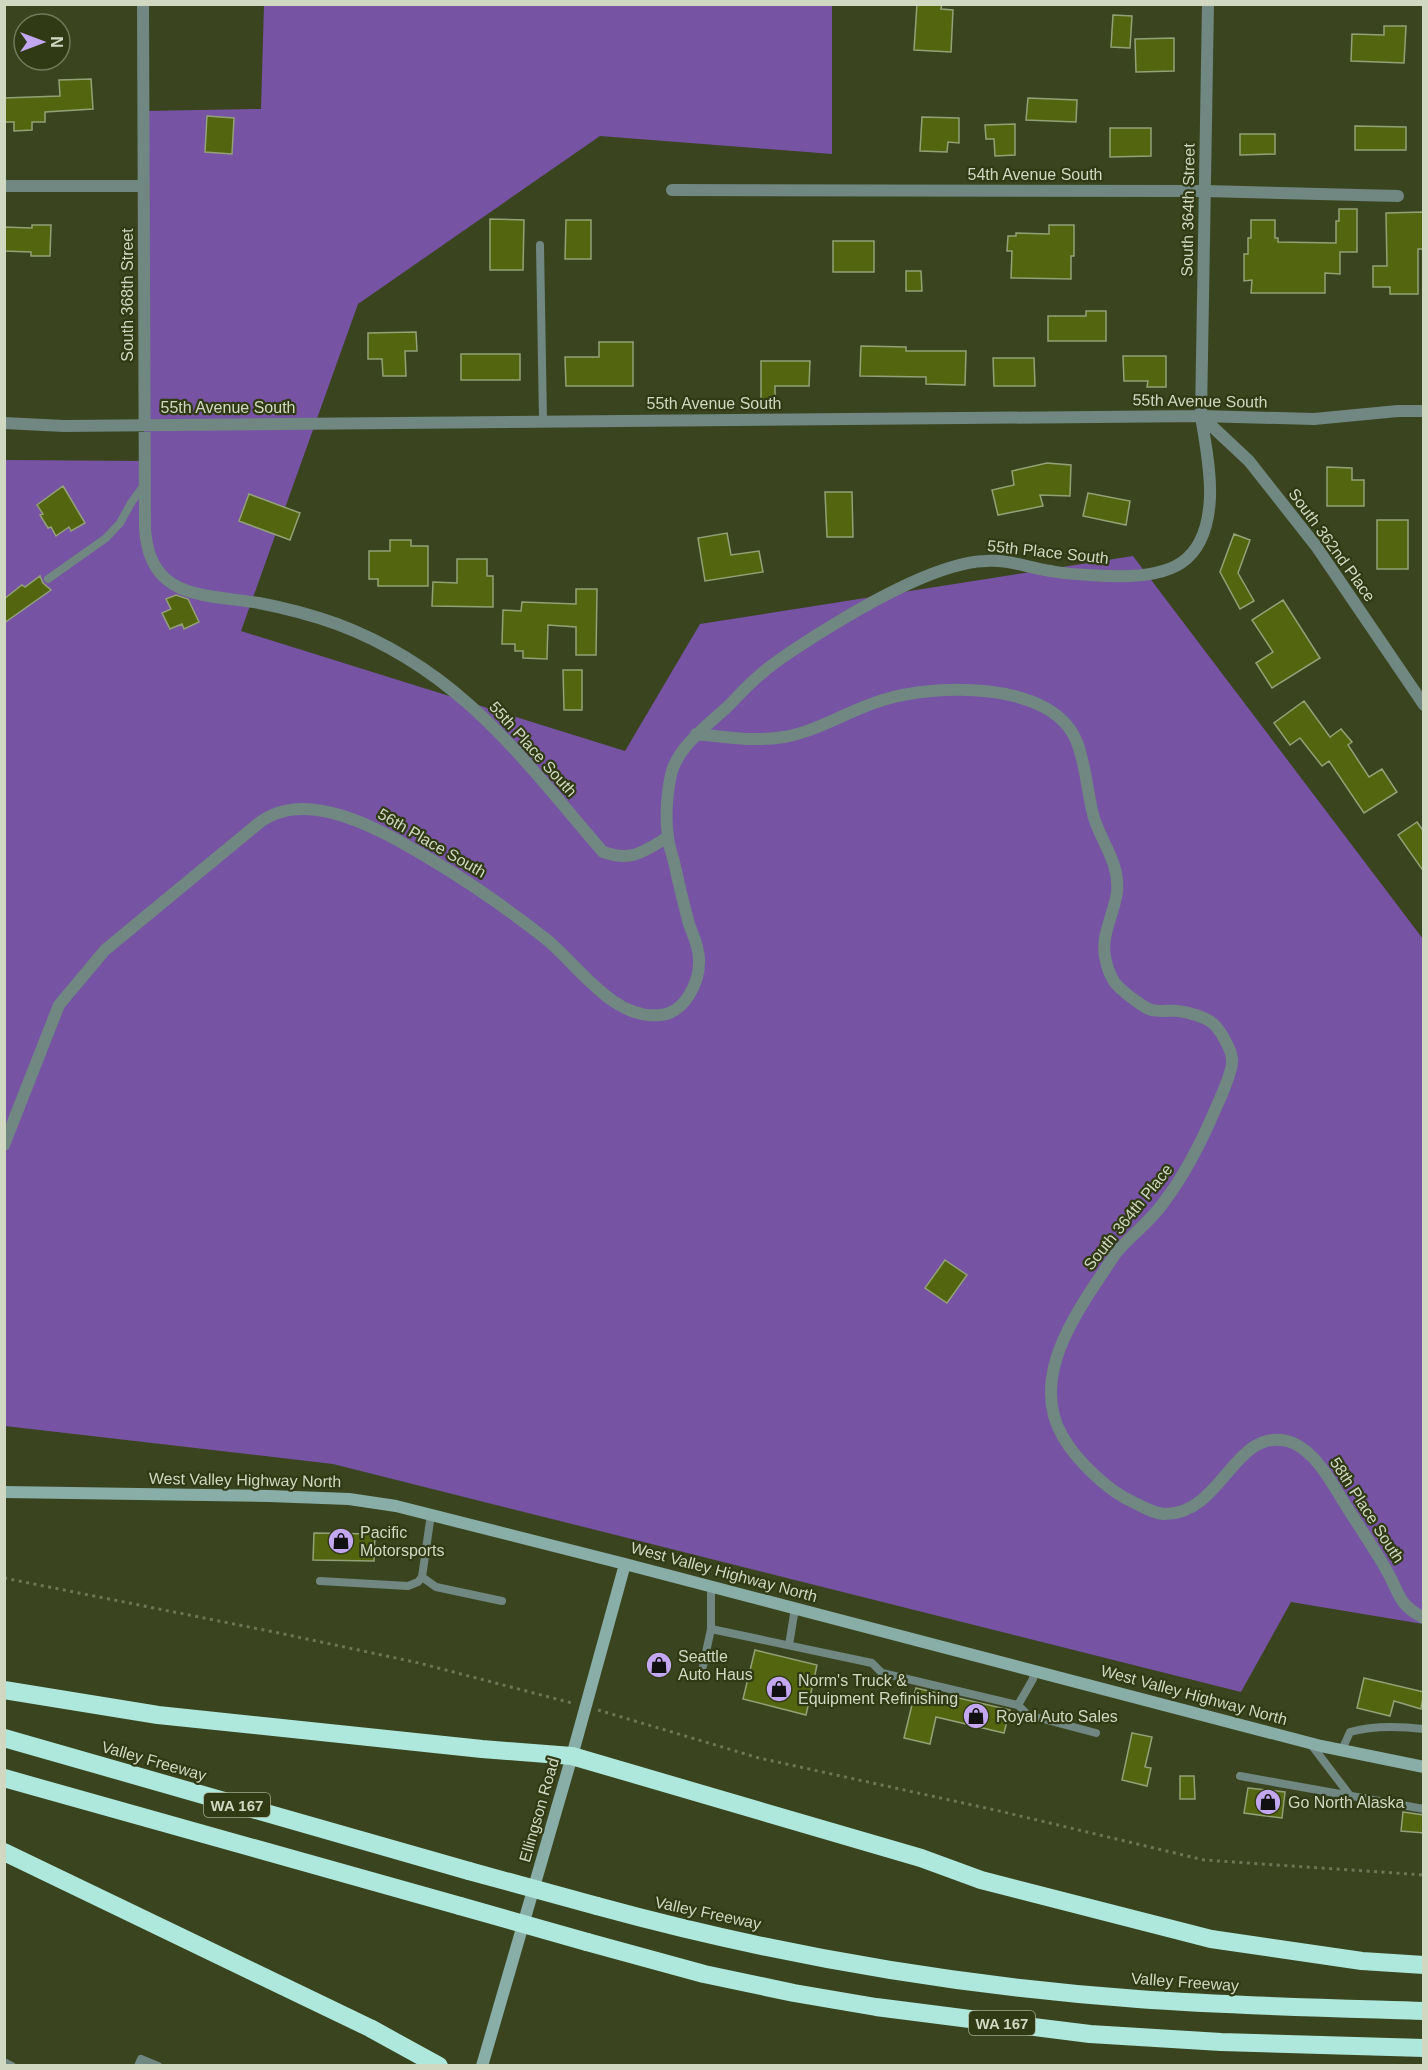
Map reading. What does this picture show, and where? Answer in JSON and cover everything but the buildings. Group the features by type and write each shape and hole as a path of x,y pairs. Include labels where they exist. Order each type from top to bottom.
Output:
{"highway":[{"path":"4,1690 158,1715 482,1749 572,1756 921,1858 981,1880 1211,1939 1362,1961 1424,1965"},
{"name":"Valley Freeway","path":"4,1738 597,1906 716,1935 833,1959 880,1968 1065,1992 1200,2003 1424,2011"},
{"name":"WA 167","path":"4,1778 704,1974 794,1993 876,2007 1090,2034 1209,2042 1424,2048"},
{"path":"4,1852 327,2007 439,2066"}],"main road":[{"name":"West Valley Highway North","path":"4,1492 269,1496 349,1499 396,1506 1310,1743 1424,1767"},
{"name":"Ellingson Road","path":"482,2066 625,1564"}],"street":[{"name":"South 368th Street","path":"143,4 146,544 153,564 165,580"},
{"name":"South 364th Street","path":"1202,416 1208,4"},
{"path":"4,186 143,186"},
{"name":"54th Avenue South","path":"672,190 1205,190 1398,196"},
{"name":"55th Avenue South","path":"4,423 49,426 1202,416 1314,419 1398,411 1424,411"},
{"name":"South 362nd Place","path":"1202,416 1249,461 1316,546 1424,705"},
{"name":"55th Place South","path":"696,734 753,680 809,639 873,602 916,581 955,566 971,562 996,561 1051,572 1122,576 1159,573 1178,566 1191,555 1198,542 1205,528 1210,503 1202,416"},
{"name":"55th Place South","path":"165,580 177,588 192,593 259,603 300,612 336,624 368,637 423,667 481,713 503,735 603,852 618,857 640,854 668,837"},
{"name":"South 364th Place","path":"696,734 736,738 784,737 805,731 884,699 921,692 968,690 1003,693 1033,702 1065,724 1076,739 1095,823 1115,866 1117,892 1107,928 1104,958 1116,985 1149,1010 1183,1011 1213,1023 1225,1039 1232,1060 1224,1090 1188,1168 1161,1207 1117,1253 1077,1312 1054,1363 1051,1378 1052,1399 1060,1433 1074,1453 1119,1496"},
{"name":"56th Place South","path":"4,1145 59,1005 105,950 272,814 289,810 321,812 345,817 385,833 450,871 508,910 550,942 616,1004 636,1012 656,1015 673,1011 687,998 696,981 699,964 698,949 688,919 668,837 668,803 673,767 696,734"},
{"name":"58th Place South","path":"1119,1496 1161,1515 1182,1512 1218,1487 1248,1450 1260,1442 1290,1441 1304,1449 1320,1465 1388,1572 1399,1599 1410,1611 1424,1618"}],"lane":[{"path":"540,245 543,421"},
{"path":"48,579 106,538 120,523 130,503 144,485"},
{"path":"320,1581 391,1586 408,1586 418,1582 422,1577 431,1514"},
{"path":"422,1577 436,1587 502,1601"},
{"path":"703,1666 711,1629 711,1586"},
{"path":"789,1645 795,1608"},
{"path":"711,1629 872,1663 882,1673 1018,1705 1028,1716 1096,1733"},
{"path":"1018,1705 1033,1679 1034,1671"},
{"path":"1342,1750 1350,1732 1363,1728 1424,1729"},
{"path":"1310,1743 1351,1797"},
{"path":"1240,1776 1424,1809"},
{"path":"138,2066 141,2059 158,2066"},
{"path":"4,2062 12,2066"}],"path":[{"path":"4,1578 268,1630 419,1663 625,1716 759,1758 1204,1860 1424,1875"}],"shaded area":[{"path":"264,5 832,5 832,154 600,136 358,304 241,631 625,751 700,624 1133,556 1423,939 1423,1624 1291,1602 1241,1692 333,1464 5,1426 5,460 144,461 143,111 261,109"}],"place":[{"name":"Pacific Motorsports","path":"341,1541"},
{"name":"Seattle Auto Haus","path":"659,1665"},
{"name":"Norm's Truck & Equipment Refinishing","path":"779,1689"},
{"name":"Royal Auto Sales","path":"976,1716"},
{"name":"Go North Alaska","path":"1268,1802"}]}
